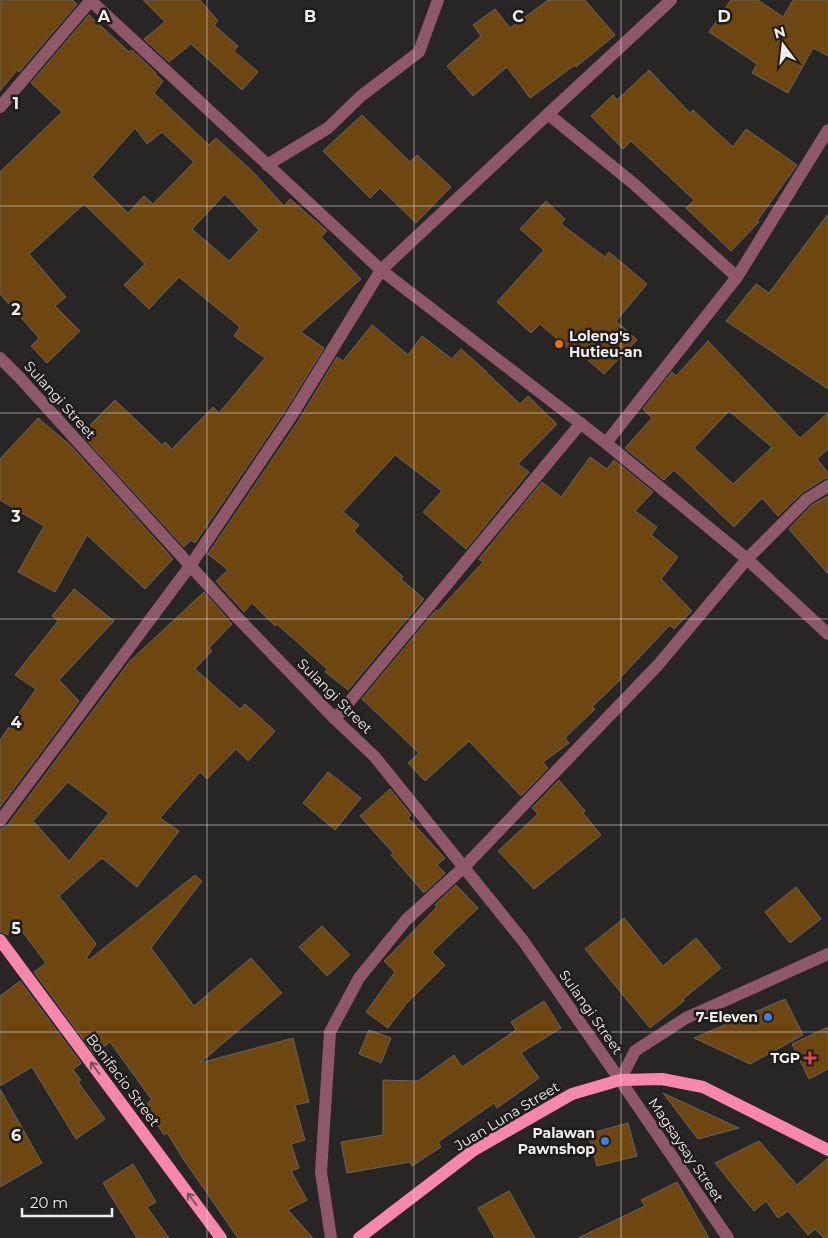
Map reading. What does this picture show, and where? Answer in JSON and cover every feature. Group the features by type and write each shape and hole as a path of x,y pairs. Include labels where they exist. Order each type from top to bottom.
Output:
{"main road":[{"name":"Bonifacio Street","path":"0,940 221,1238"},
{"name":"Juan Luna Street","path":"359,1238 474,1150 572,1094 620,1080 662,1079 703,1087 828,1150"}],"street":[{"path":"0,107 91,0 381,270 606,443 747,559 828,634"},
{"path":"268,165 328,128 361,96 419,52 438,0"},
{"path":"0,821 190,566 290,418 381,270 672,0"},
{"path":"548,114 634,184 737,277"},
{"path":"606,443 737,277 828,130"},
{"name":"Sulangi Street","path":"0,358 235,615 335,719 375,757 524,942 620,1080"},
{"path":"335,719 581,423"},
{"path":"331,1238 321,1172 330,1032 359,978 406,920 464,867 658,665 747,559 807,499 828,486"},
{"path":"620,1080 636,1051 686,1018 828,954"},
{"name":"Magsaysay Street","path":"620,1080 728,1238"}],"building":[{"path":"0,0 72,0 77,4 19,72 17,70 0,91"},
{"path":"143,0 200,0 218,21 214,25 238,46 234,51 258,72 242,90 191,44 169,62 144,39 165,22"},
{"path":"548,0 585,0 615,35 576,67 575,65 530,98 507,67 473,96 447,66 481,36 473,25 495,9 510,28"},
{"path":"731,0 758,0 783,17 793,0 828,0 828,56 813,48 788,93 752,73 757,64 709,32"},
{"path":"89,15 129,52 132,50 156,73 163,81 154,93 209,145 216,138 253,172 284,206 290,199 327,231 321,237 361,279 301,332 324,348 283,414 195,543 191,540 184,547 81,434 115,400 162,445 165,442 172,449 213,407 219,413 265,358 234,336 240,327 179,277 149,309 124,285 145,264 84,204 29,254 66,297 55,306 80,331 47,363 31,346 39,338 0,294 0,172 62,112 31,83","holes":["135,128 147,144 162,132 194,162 153,204 144,196 128,213 92,177","225,194 259,230 229,261 192,229"]},
{"path":"649,70 690,113 693,110 733,147 746,129 797,165 757,221 759,222 731,251 686,208 694,200 631,141 623,149 591,116 613,95 617,100"},
{"path":"362,115 410,162 417,155 451,187 416,223 380,188 370,198 323,151"},
{"path":"546,201 565,219 561,224 605,257 609,252 647,284 616,321 637,340 604,374 580,353 577,356 540,324 531,333 497,302 544,250 520,229"},
{"path":"828,214 828,389 726,321 756,284 769,293"},
{"path":"372,325 408,355 422,336 452,359 461,349 520,404 528,396 557,424 518,464 529,472 466,549 423,512 442,491 395,455 343,512 359,525 354,531 403,577 401,579 424,599 348,690 325,672 327,669 277,624 275,626 252,603 244,612 216,581 228,570 208,554 297,423 337,357 343,361"},
{"path":"708,341 800,438 828,413 828,449 817,459 828,473 828,478 803,492 778,516 762,498 734,527 674,470 664,480 625,448 652,418 643,409 672,372 676,376","holes":["729,411 772,447 733,484 694,448"]},
{"path":"38,418 70,445 173,559 145,589 87,535 55,592 18,572 44,526 0,500 0,459"},
{"path":"590,457 607,469 614,460 653,492 635,511 657,527 651,535 678,557 661,579 692,611 674,629 670,625 621,679 592,707 595,709 565,738 569,743 543,762 548,768 521,796 469,741 425,781 408,763 419,753 362,699 436,610 438,611 483,562 479,559 542,482 561,497"},
{"path":"828,496 828,574 789,529 812,505"},
{"path":"74,589 114,621 59,680 79,701 0,807 0,740 36,689 15,675 58,621 52,616"},
{"path":"204,592 232,624 209,648 212,651 195,669 240,709 245,704 275,731 248,761 236,749 207,779 200,772 160,818 179,831 137,887 102,858 59,896 96,944 86,958 89,960 195,875 202,881 151,948 194,1006 251,958 282,993 200,1063 293,1038 309,1102 295,1105 305,1140 291,1144 299,1168 291,1171 307,1200 288,1210 313,1238 238,1238 167,1133 164,1135 145,1105 152,1100 110,1042 94,1054 34,972 46,963 18,926 7,935 0,932 0,829 7,826 130,661","holes":["68,782 109,813 69,861 33,821"]},
{"path":"328,772 361,798 335,830 303,803"},
{"path":"559,780 585,811 583,813 601,835 534,889 498,851 538,814 532,808"},
{"path":"390,789 411,815 408,818 445,858 437,865 445,873 424,893 391,855 393,853 360,816"},
{"path":"456,885 478,908 432,952 445,965 406,1004 388,1028 366,1012 395,972 384,961"},
{"path":"796,887 821,919 790,943 765,912"},
{"path":"624,918 663,966 696,938 721,968 650,1028 585,949"},
{"path":"322,926 350,955 327,976 299,947"},
{"path":"20,981 81,1063 73,1070 81,1080 78,1082 105,1119 76,1139 32,1067 0,1086 0,996"},
{"name":"7-Eleven","path":"785,999 803,1035 750,1064 694,1038"},
{"path":"544,1001 561,1028 521,1053 539,1078 497,1108 494,1103 438,1142 441,1147 412,1166 410,1162 347,1173 341,1142 383,1135 383,1080 418,1081 454,1055 462,1067 516,1030 511,1022"},
{"path":"828,1027 828,1069 809,1079 792,1044"},
{"path":"369,1030 391,1038 381,1063 359,1054"},
{"path":"0,1089 42,1163 0,1187"},
{"path":"663,1093 739,1128 698,1139"},
{"path":"628,1123 637,1156 597,1166 588,1134"},
{"path":"759,1141 797,1185 828,1158 828,1238 824,1238 815,1229 808,1235 788,1211 778,1218 766,1201 754,1211 715,1163"},
{"path":"133,1164 156,1202 147,1207 169,1238 137,1238 103,1183"},
{"path":"677,1182 709,1238 578,1238 645,1206 641,1200"},
{"path":"509,1191 535,1238 495,1238 478,1208"}],"place":[{"name":"Loleng's Hutieu-an","path":"559,344"},
{"name":"7-Eleven","path":"768,1017"},
{"name":"TGP","path":"810,1058"},
{"name":"Palawan Pawnshop","path":"605,1141"}]}
